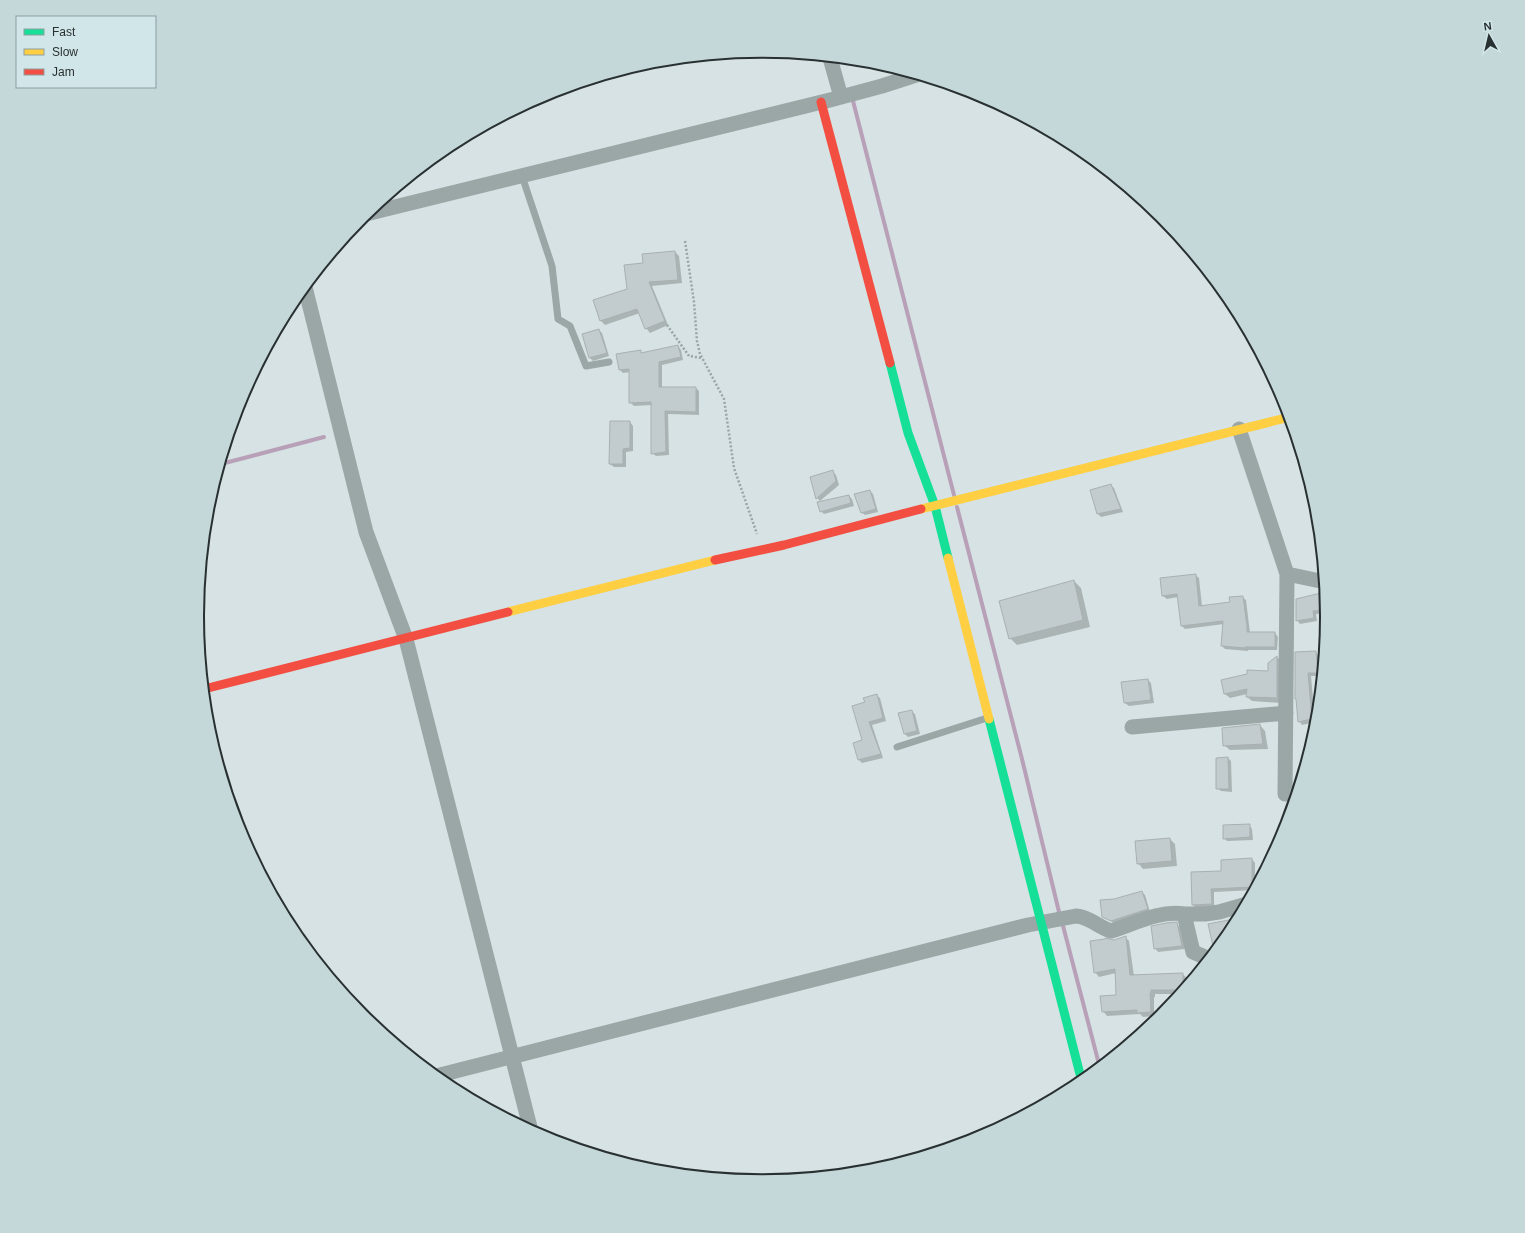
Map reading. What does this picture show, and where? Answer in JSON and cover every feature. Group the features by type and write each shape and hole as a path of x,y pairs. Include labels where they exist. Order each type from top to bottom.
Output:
{"street":[{"path":"830,62 831,100 908,433 935,506 1045,922 1081,1076"},
{"path":"380,211 831,100 877,88 909,77"},
{"path":"307,294 366,532 406,639 529,1123"},
{"path":"209,688 1284,418"},
{"path":"1239,429 1287,574 1285,794 1292,793"},
{"path":"1287,574 1320,581"},
{"path":"1132,727 1286,713"},
{"path":"443,1074 1028,925 1076,916 1084,917 1111,931 1156,916 1178,913 1205,914 1240,906"},
{"path":"1184,914 1193,952 1205,957"}],"lane":[{"path":"522,176 552,266 558,320 570,326 586,366 609,362"},
{"path":"896,747 990,717"}],"path":[{"path":"685,241 694,302 697,341 702,358 724,399 734,468 762,550"},
{"path":"667,324 689,356 702,358"}],"building":[{"path":"675,251 678,280 649,282 665,321 645,329 637,309 600,321 593,300 627,289 624,265 643,263 642,254"},
{"path":"599,329 607,353 589,358 582,334"},
{"path":"678,345 681,357 659,362 659,387 696,387 696,412 665,411 666,452 651,454 651,402 629,403 629,369 619,370 616,354 641,350 641,353"},
{"path":"610,421 630,421 630,448 623,449 623,464 609,464"},
{"path":"833,470 836,481 816,499 810,477"},
{"path":"1111,484 1121,509 1097,514 1090,490"},
{"path":"870,490 876,509 861,513 854,494"},
{"path":"849,495 851,503 820,512 817,502"},
{"path":"1196,574 1199,606 1230,602 1229,597 1243,596 1247,632 1275,632 1275,647 1245,648 1221,646 1223,621 1181,626 1177,594 1162,596 1160,578"},
{"path":"1074,580 1083,620 1009,639 999,601"},
{"path":"1320,593 1321,610 1313,611 1314,618 1296,621 1296,599"},
{"path":"1316,651 1318,672 1308,673 1311,719 1298,722 1295,699 1295,652"},
{"path":"1277,656 1277,698 1246,697 1247,689 1224,694 1221,680 1247,674 1247,670 1268,671 1268,663"},
{"path":"1148,679 1151,700 1124,703 1121,682"},
{"path":"877,694 883,718 869,722 881,754 858,760 853,743 862,740 852,706 865,702 863,698"},
{"path":"912,710 917,731 904,734 898,713"},
{"path":"1260,724 1263,744 1223,746 1222,728"},
{"path":"1228,757 1229,789 1216,789 1216,758"},
{"path":"1250,824 1250,837 1223,839 1223,825"},
{"path":"1170,838 1172,861 1137,864 1135,841"},
{"path":"1252,858 1251,887 1211,889 1212,904 1192,905 1191,872 1221,871 1221,860"},
{"path":"1142,891 1148,909 1111,921 1102,917 1100,900 1114,899"},
{"path":"1232,919 1213,946 1208,924"},
{"path":"1177,922 1182,946 1154,949 1151,926"},
{"path":"1126,936 1130,975 1183,973 1183,984 1177,990 1151,990 1151,1012 1137,1013 1137,1010 1102,1012 1100,996 1116,995 1115,969 1094,973 1090,941 1105,938 1114,940"}],"waterway":[{"path":"852,97 954,495"},
{"path":"226,463 324,437"},
{"path":"957,507 1022,759 1060,916"},
{"path":"1062,922 1099,1062"}],"traffic: fast":[{"path":"890,363 908,433 935,506 948,558"},
{"path":"989,719 1080,1076"}],"traffic: slow":[{"path":"921,509 1284,419"},
{"path":"948,558 989,719"},
{"path":"508,612 715,560"}],"traffic: jam":[{"path":"821,102 890,363"},
{"path":"715,560 784,545 921,509"},
{"path":"209,688 508,612"}]}
